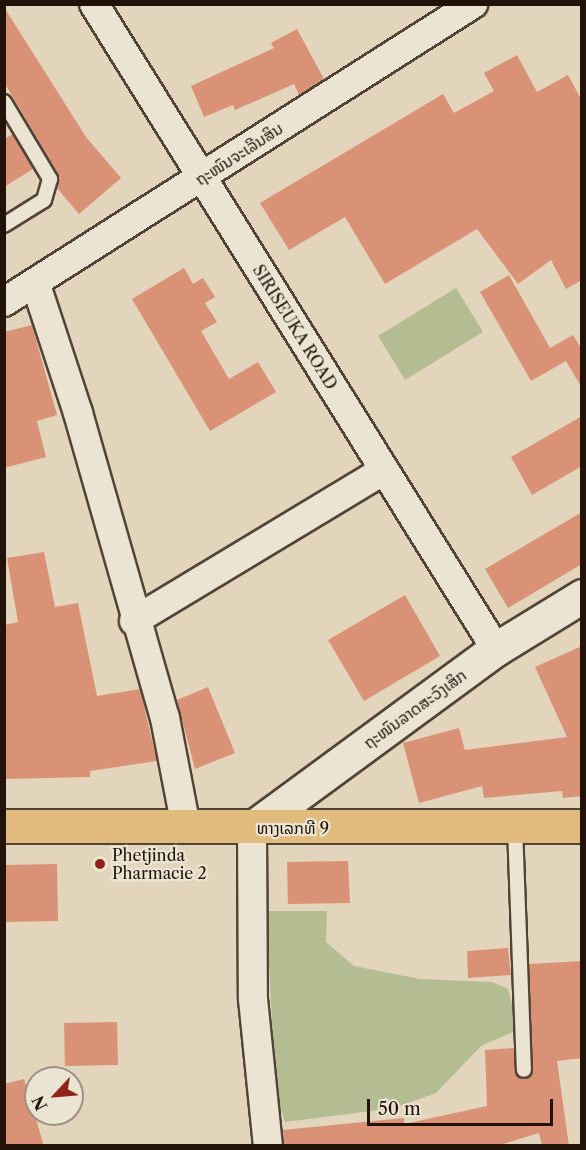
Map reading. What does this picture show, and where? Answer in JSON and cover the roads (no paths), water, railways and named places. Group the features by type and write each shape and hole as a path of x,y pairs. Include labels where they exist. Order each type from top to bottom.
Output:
{"main road":[{"name":"ທາງເລກທີ 9","path":"4,826 252,828 582,826"}],"street":[{"name":"SIRISEUKA ROAD","path":"94,4 496,649"},
{"name":"ຖະໜົນຈະເລີນສິນ","path":"4,302 36,285 473,4"},
{"path":"36,285 78,412 134,621 165,718 186,827"},
{"path":"134,621 384,470"},
{"name":"ຖະໜົນລາດສະວົງເສິກ","path":"252,828 496,649 582,596"},
{"path":"252,828 253,999 268,1146"}],"lane":[{"path":"4,102 50,179 44,200 4,225"},
{"path":"515,827 524,1070"}],"place":[{"name":"Phetjinda Pharmacie 2","path":"100,864"}]}
